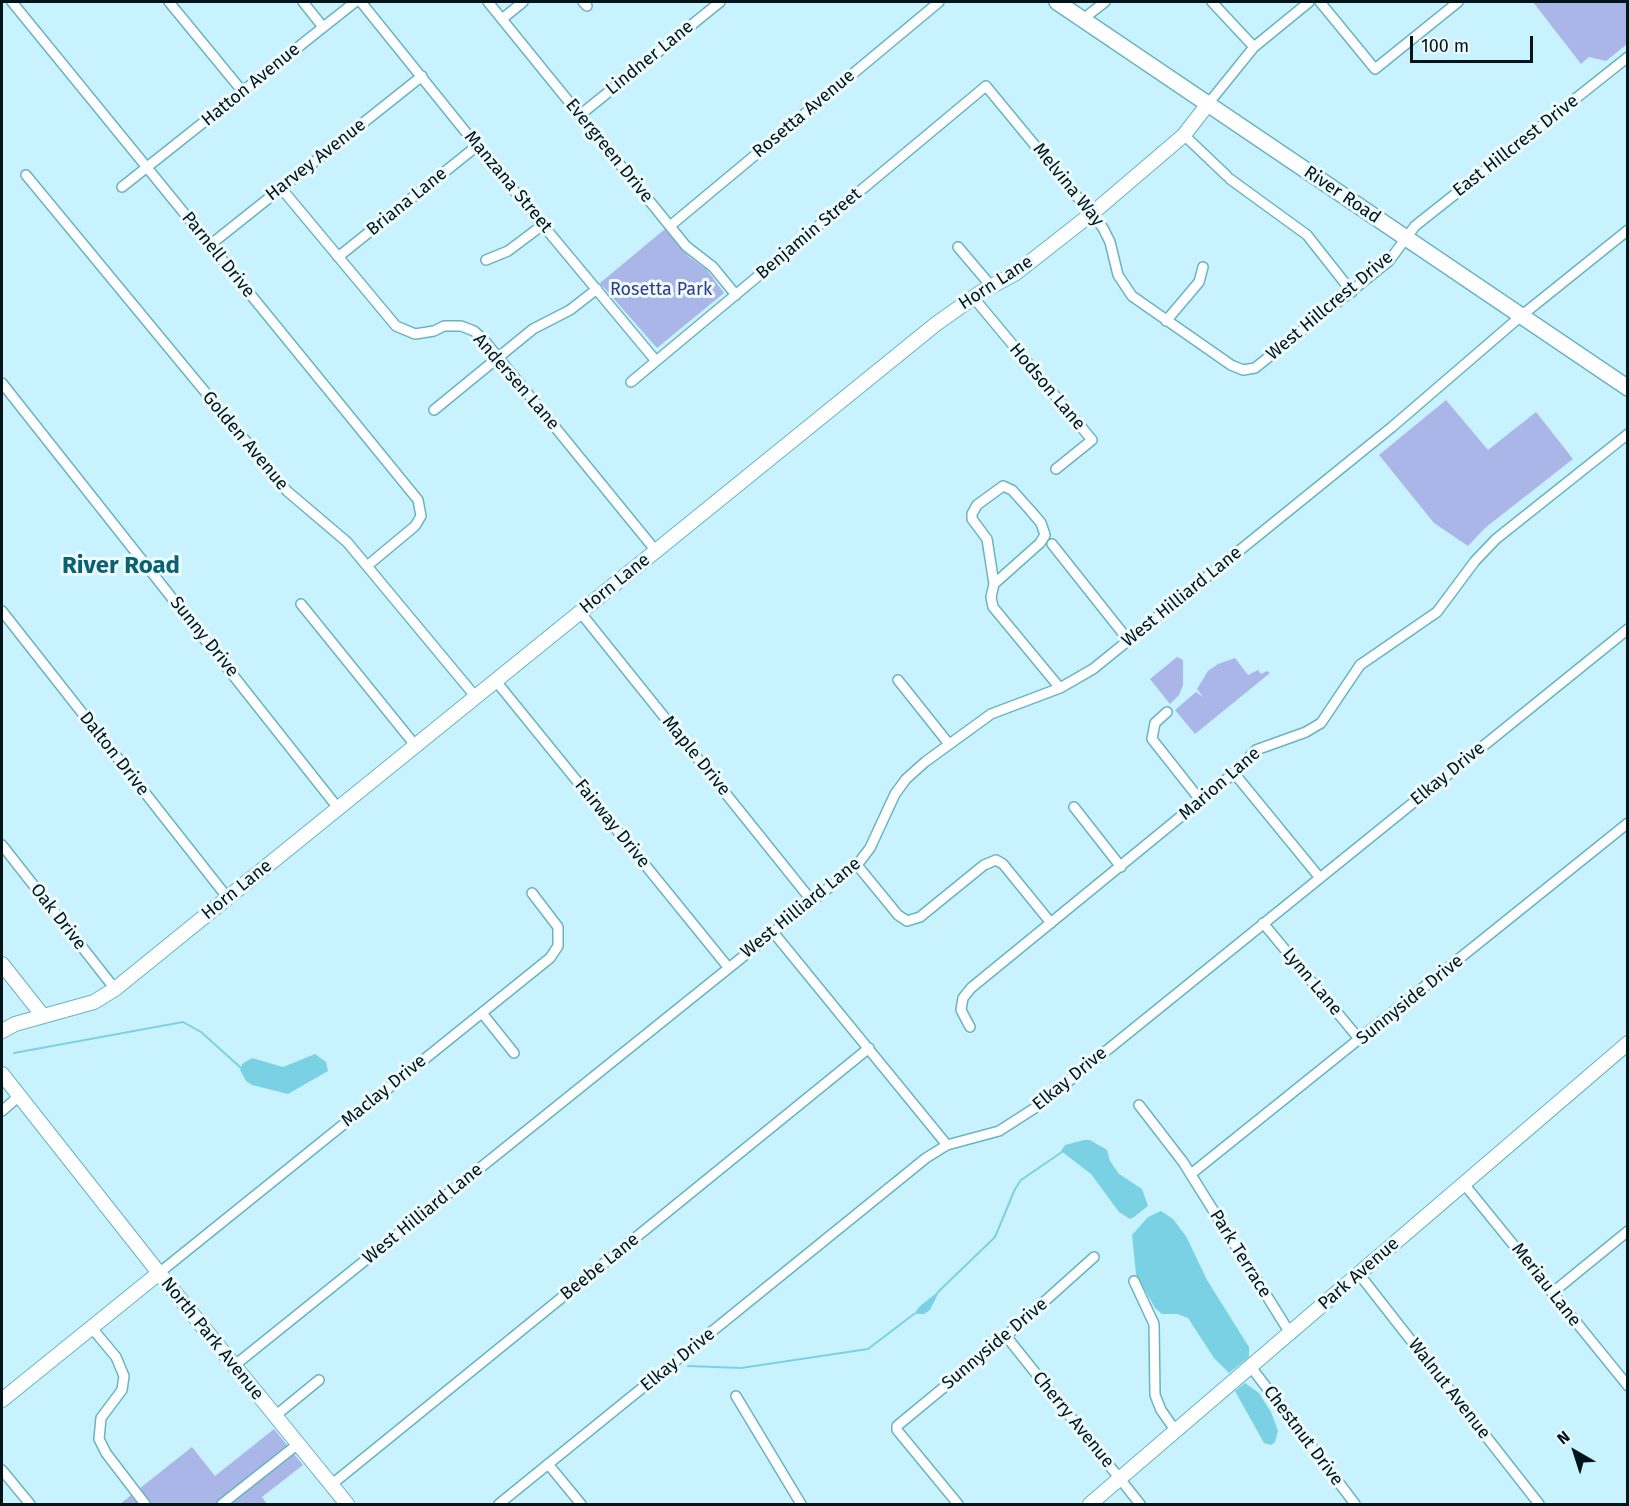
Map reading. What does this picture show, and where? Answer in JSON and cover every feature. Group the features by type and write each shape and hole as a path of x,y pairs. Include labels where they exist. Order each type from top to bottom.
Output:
{"main road":[{"name":"River Road","path":"1057,2 1628,388"}],"street":[{"name":"Parnell Drive","path":"12,2 411,491 421,511 418,522 368,566"},
{"path":"169,2 243,92"},
{"path":"303,2 323,27"},
{"name":"Hatton Avenue","path":"122,188 355,2"},
{"name":"Manzana Street","path":"361,2 477,146 657,361"},
{"name":"Evergreen Drive","path":"488,2 691,252 713,267 736,295"},
{"path":"502,19 523,2"},
{"name":"Lindner Lane","path":"580,115 720,2"},
{"name":"Rosetta Avenue","path":"670,226 939,2"},
{"path":"1083,19 1105,2"},
{"path":"1212,2 1254,47"},
{"path":"1208,104 1254,47 1309,2"},
{"path":"1320,2 1375,69 1458,2"},
{"name":"East Hillcrest Drive","path":"1406,238 1415,226 1628,57"},
{"name":"Harvey Avenue","path":"210,245 422,76"},
{"name":"Melvina Way","path":"986,86 1092,213 1108,236 1118,275 1126,290 1138,302 1231,365 1250,370"},
{"name":"Benjamin Street","path":"631,382 986,86"},
{"name":"Horn Lane","path":"2,1031 15,1024 87,1004 115,989 936,324 973,297 1016,273 1092,213 1184,135 1208,104"},
{"path":"1184,135 1228,178 1307,235 1352,292"},
{"name":"Briana Lane","path":"338,257 477,146"},
{"name":"Golden Avenue","path":"27,175 286,491 338,533 475,696"},
{"name":"Andersen Lane","path":"282,188 396,326 404,331 425,333 452,325 468,328 484,340 656,551"},
{"path":"486,260 508,251 544,224"},
{"name":"West Hilliard Lane","path":"234,1365 857,865 870,848 889,805 901,786 949,744 1003,708 1060,688 1093,669 1392,427 1521,316 1628,230"},
{"name":"West Hillcrest Drive","path":"1250,370 1262,364 1389,261 1406,238"},
{"path":"958,247 992,287"},
{"path":"1166,321 1199,282 1203,267"},
{"path":"434,410 541,322 570,310 597,289"},
{"name":"Hodson Lane","path":"973,297 1092,440 1056,469"},
{"name":"Sunny Drive","path":"2,383 338,808"},
{"name":"Marion Lane","path":"970,1028 961,1010 966,993 1201,801 1234,773 1256,750 1306,732 1321,723 1360,665 1437,612 1475,561 1496,539 1628,434"},
{"path":"994,584 1040,543 1045,535 1045,530 1035,517 1012,490 1004,486 995,490 972,511 972,519 987,539 994,584 991,597 993,607 1060,688"},
{"path":"1052,544 1129,641"},
{"path":"301,604 415,745"},
{"name":"Dalton Drive","path":"2,611 227,897"},
{"name":"Maple Drive","path":"580,612 812,901"},
{"name":"Elkay Drive","path":"499,1504 899,1180 947,1145 999,1131 1027,1114 1628,629"},
{"name":"Fairway Drive","path":"495,680 728,968"},
{"path":"898,680 949,744"},
{"path":"1167,712 1155,723 1152,739 1201,801"},
{"path":"1234,773 1320,878"},
{"path":"1074,807 1121,867"},
{"name":"Sunnyside Drive","path":"1191,1174 1628,823"},
{"name":"Oak Drive","path":"2,845 115,989"},
{"path":"857,865 903,925 920,916 996,857 1051,923"},
{"name":"Maclay Drive","path":"159,1273 550,958 558,946 557,924 532,893"},
{"name":"Lynn Lane","path":"1263,923 1360,1040"},
{"path":"772,932 947,1145"},
{"path":"2,964 43,1016"},
{"path":"482,1013 514,1053"},
{"name":"Beebe Lane","path":"331,1485 869,1048"},
{"name":"Park Avenue","path":"1090,1504 1464,1184 1625,1050"},
{"path":"2,1074 159,1273"},
{"path":"2,1110 18,1097"},
{"name":"Park Terrace","path":"1139,1105 1191,1174 1290,1333"},
{"name":"Meriau Lane","path":"1464,1184 1627,1386"},
{"path":"1552,1293 1628,1231"},
{"name":"Sunnyside Drive","path":"957,1504 897,1430 898,1425 1006,1336 1094,1257"},
{"name":"North Park Avenue","path":"2,1400 159,1273 347,1504"},
{"name":"Walnut Avenue","path":"1359,1274 1539,1504"},
{"path":"1134,1281 1154,1324 1155,1395 1164,1416 1175,1430"},
{"path":"91,1327 116,1357 124,1376 122,1390 101,1419 99,1439 106,1453 145,1504"},
{"name":"Cherry Avenue","path":"1006,1336 1140,1504"},
{"name":"Chestnut Drive","path":"1251,1367 1355,1504"},
{"path":"275,1416 319,1380"},
{"path":"736,1396 801,1504"},
{"path":"222,1504 298,1444"},
{"path":"548,1464 581,1504"},
{"path":"2,1470 30,1504"}],"green space":[{"path":"1533,2 1627,2 1627,44 1606,61 1589,57 1581,64"},
{"name":"Rosetta Park","path":"665,229 688,256 707,270 724,293 657,348 600,283"},
{"path":"1446,400 1488,450 1536,412 1573,459 1485,528 1468,546 1434,523 1379,455"},
{"path":"1177,657 1183,660 1183,685 1179,695 1170,704 1150,679"},
{"path":"1235,658 1248,675 1258,670 1261,674 1267,671 1270,673 1195,734 1175,710 1196,692 1203,697 1197,689 1208,671 1218,664"},
{"path":"274,1429 303,1465 262,1497 267,1504 120,1504 192,1447 215,1476"}],"shaded area":[{"path":"315,1054 326,1062 328,1071 288,1094 252,1085 246,1081 240,1070 242,1064 252,1058 283,1067"},
{"path":"1090,1140 1107,1150 1110,1161 1119,1174 1142,1189 1148,1206 1130,1219 1119,1212 1091,1174 1061,1151 1065,1145"},
{"path":"1161,1211 1173,1219 1186,1236 1207,1280 1249,1347 1249,1357 1229,1373 1214,1358 1188,1318 1177,1314 1162,1314 1155,1308 1136,1274 1132,1235 1148,1217"},
{"path":"940,1290 930,1310 924,1314 914,1314 919,1307"},
{"path":"1245,1383 1259,1393 1271,1412 1278,1431 1275,1442 1271,1445 1264,1443 1235,1391"}],"waterway":[{"path":"14,1053 183,1022 201,1032 240,1067"},
{"path":"938,1292 995,1237 1021,1180 1062,1152"},
{"path":"688,1366 741,1368 868,1349 914,1314"}],"district":[{"name":"River Road","path":"121,566"}]}
